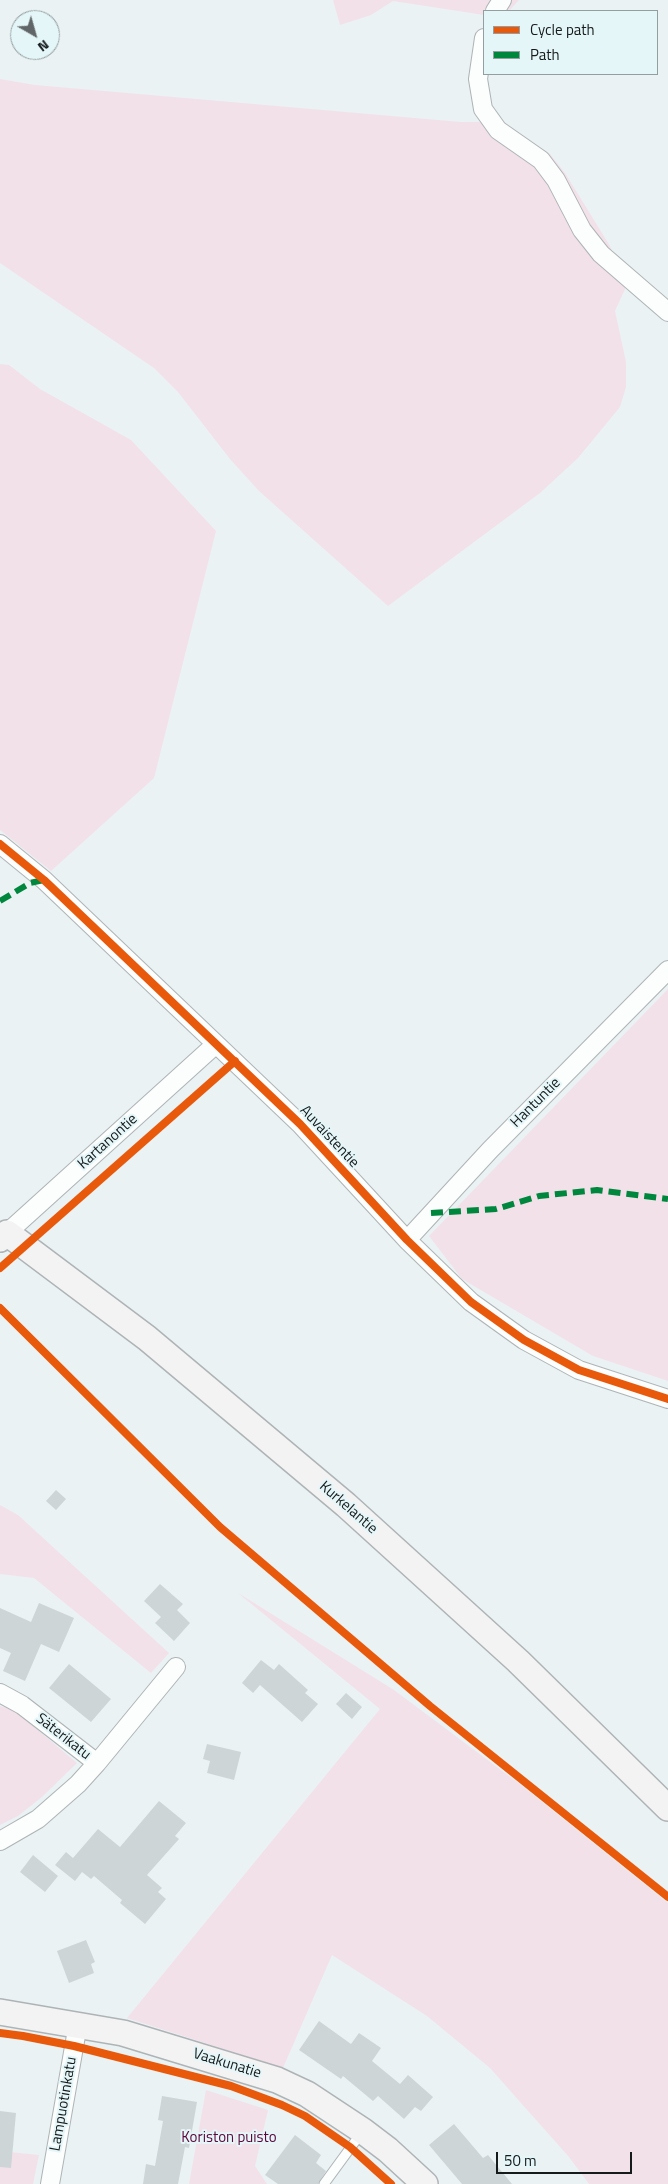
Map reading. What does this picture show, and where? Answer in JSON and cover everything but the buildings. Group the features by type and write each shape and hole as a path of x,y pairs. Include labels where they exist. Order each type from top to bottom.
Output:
{"street":[{"path":"483,45 478,79 482,109 498,130 541,160 556,180 582,230 601,254 668,312"},
{"name":"Auvaistentie","path":"0,844 44,880 300,1124 407,1240 471,1302 524,1340 579,1370 668,1399"},
{"name":"Hantuntie","path":"407,1240 490,1150 668,970"},
{"name":"Kartanontie","path":"4,1236 216,1044"},
{"name":"Kurkelantie","path":"4,1236 147,1338 346,1505 518,1661 668,1808"},
{"path":"97,1763 176,1667"},
{"name":"Säterikatu","path":"0,1693 22,1705 97,1763 78,1784 38,1819 0,1841"},
{"name":"Vaakunatie","path":"0,2012 78,2024 142,2039 277,2080 307,2094 363,2131 388,2150 425,2184"},
{"name":"Lampuotinkatu","path":"50,2184 78,2024"}],"lane":[{"path":"324,2184 363,2131"}],"green space":[{"path":"333,0 519,0 510,10 483,10 483,15 393,1 371,15 340,25"},
{"path":"0,79 35,85 461,122 502,122 550,154 565,173 610,246 626,287 615,311 626,362 626,387 620,407 578,458 540,493 388,606 259,491 230,459 178,392 154,368 0,263"},
{"path":"0,364 9,365 40,389 131,440 216,531 154,778 51,871 0,830"},
{"path":"668,989 668,1381 593,1356 462,1279 429,1236"},
{"path":"0,1505 18,1515 169,1653 151,1673 34,1578 0,1574"},
{"path":"238,1593 394,1690 521,1785 668,1903 668,2184 589,2184 569,2157 490,2068 427,2016 332,1955 283,2068 127,2018 380,1709"},
{"path":"0,1706 14,1710 77,1763 42,1797 18,1816 0,1825"},
{"name":"Koriston puisto","path":"206,2090 268,2110 255,2166 267,2184 189,2184"},
{"path":"0,2151 39,2155 33,2184 0,2184"}],"marked path":[{"path":"0,901 30,883 44,880"},
{"path":"431,1213 496,1209 539,1196 597,1190 668,1199"}],"cycle path":[{"path":"0,844 44,880 300,1124 407,1240 471,1302 524,1340 579,1370 668,1399"},
{"path":"0,1268 235,1061"},
{"path":"0,1308 220,1527 430,1706 668,1897"},
{"path":"0,2033 74,2046 231,2086 282,2105 305,2116 350,2147 391,2184"}]}
